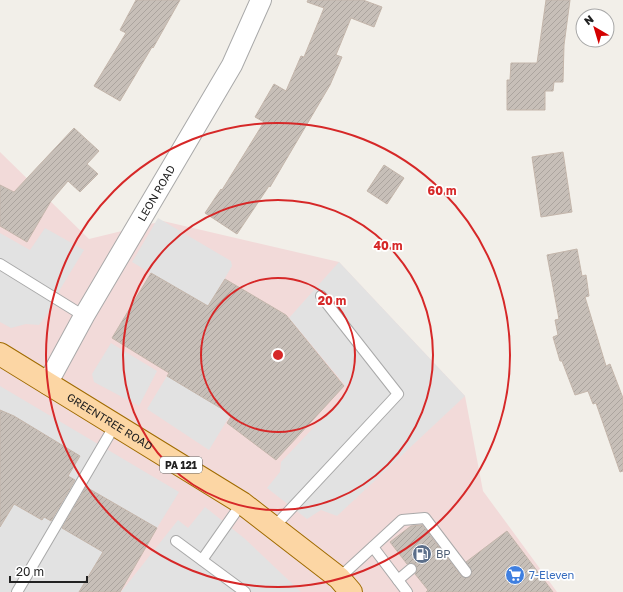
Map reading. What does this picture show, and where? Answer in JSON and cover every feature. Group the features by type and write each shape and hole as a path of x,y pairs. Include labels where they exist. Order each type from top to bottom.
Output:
{"main road":[{"name":"GREENTREE ROAD","path":"0,354 242,503 345,585"}],"street":[{"name":"LEON ROAD","path":"47,384 84,316 232,64 261,0"}],"lane":[{"path":"0,264 84,316"},
{"path":"274,527 398,394 321,296"},
{"path":"17,592 115,425"},
{"path":"202,560 242,503"},
{"path":"345,585 373,547 402,520 426,518 441,545 463,571"},
{"path":"176,541 246,592"},
{"path":"373,547 407,592"},
{"path":"398,580 411,569"}],"shaded area":[{"path":"0,152 89,239 163,221 339,262 465,396 483,491 557,592 0,592"},
{"path":"158,218 231,261 232,266 208,307 132,262"},
{"path":"45,228 84,250 56,296 54,305 39,325 26,324 11,328 0,322 0,233 30,250"},
{"path":"339,262 465,396 337,516 321,510 307,519 267,488 280,472 281,462 349,390 289,318"},
{"path":"266,303 289,318 209,450 147,409 167,376 208,400"},
{"path":"111,343 157,371 139,406 94,382 92,374"},
{"path":"0,386 179,492 157,528 96,493 103,552 79,592 0,592 0,527 14,504 42,520 80,456 14,416 0,412"},
{"path":"205,507 244,538 301,592 121,592 178,520 188,528"}],"building":[{"path":"136,0 180,0 153,48 152,47 120,101 94,86 126,33 120,30"},
{"path":"308,0 363,0 382,7 374,27 351,18 336,55 342,57 330,85 270,187 269,186 237,234 205,213 221,189 222,190 264,122 255,117 274,84 286,91 301,56 304,57 324,8 307,2"},
{"path":"546,0 570,0 564,45 563,82 554,82 553,91 545,91 545,110 507,110 507,80 510,80 511,63 537,63"},
{"path":"74,128 99,151 87,164 98,174 80,192 68,181 51,201 27,242 0,226 0,185 14,192"},
{"path":"563,152 572,212 541,217 532,157"},
{"path":"384,165 404,178 387,204 367,191"},
{"path":"577,249 582,276 586,275 589,296 585,297 606,366 610,364 623,398 623,471 620,472 596,403 593,404 588,391 575,395 562,361 560,361 553,337 558,335 555,320 559,319 547,255"},
{"path":"151,273 208,306 225,279 286,315 344,386 276,460 227,423 232,415 167,376 169,373 112,338"},
{"path":"0,410 14,416 80,456 68,476 75,480 51,521 44,517 42,520 14,504 0,527"},
{"path":"86,487 157,528 120,592 79,592 103,552 62,528"},
{"path":"422,525 461,576 466,578 470,577 472,572 466,562 507,531 553,592 426,592 428,590 415,574 417,571 416,565 413,563 407,564 390,542 411,526"}],"place":[{"name":"BP","path":"422,554"},
{"name":"7-Eleven","path":"515,575"}]}
